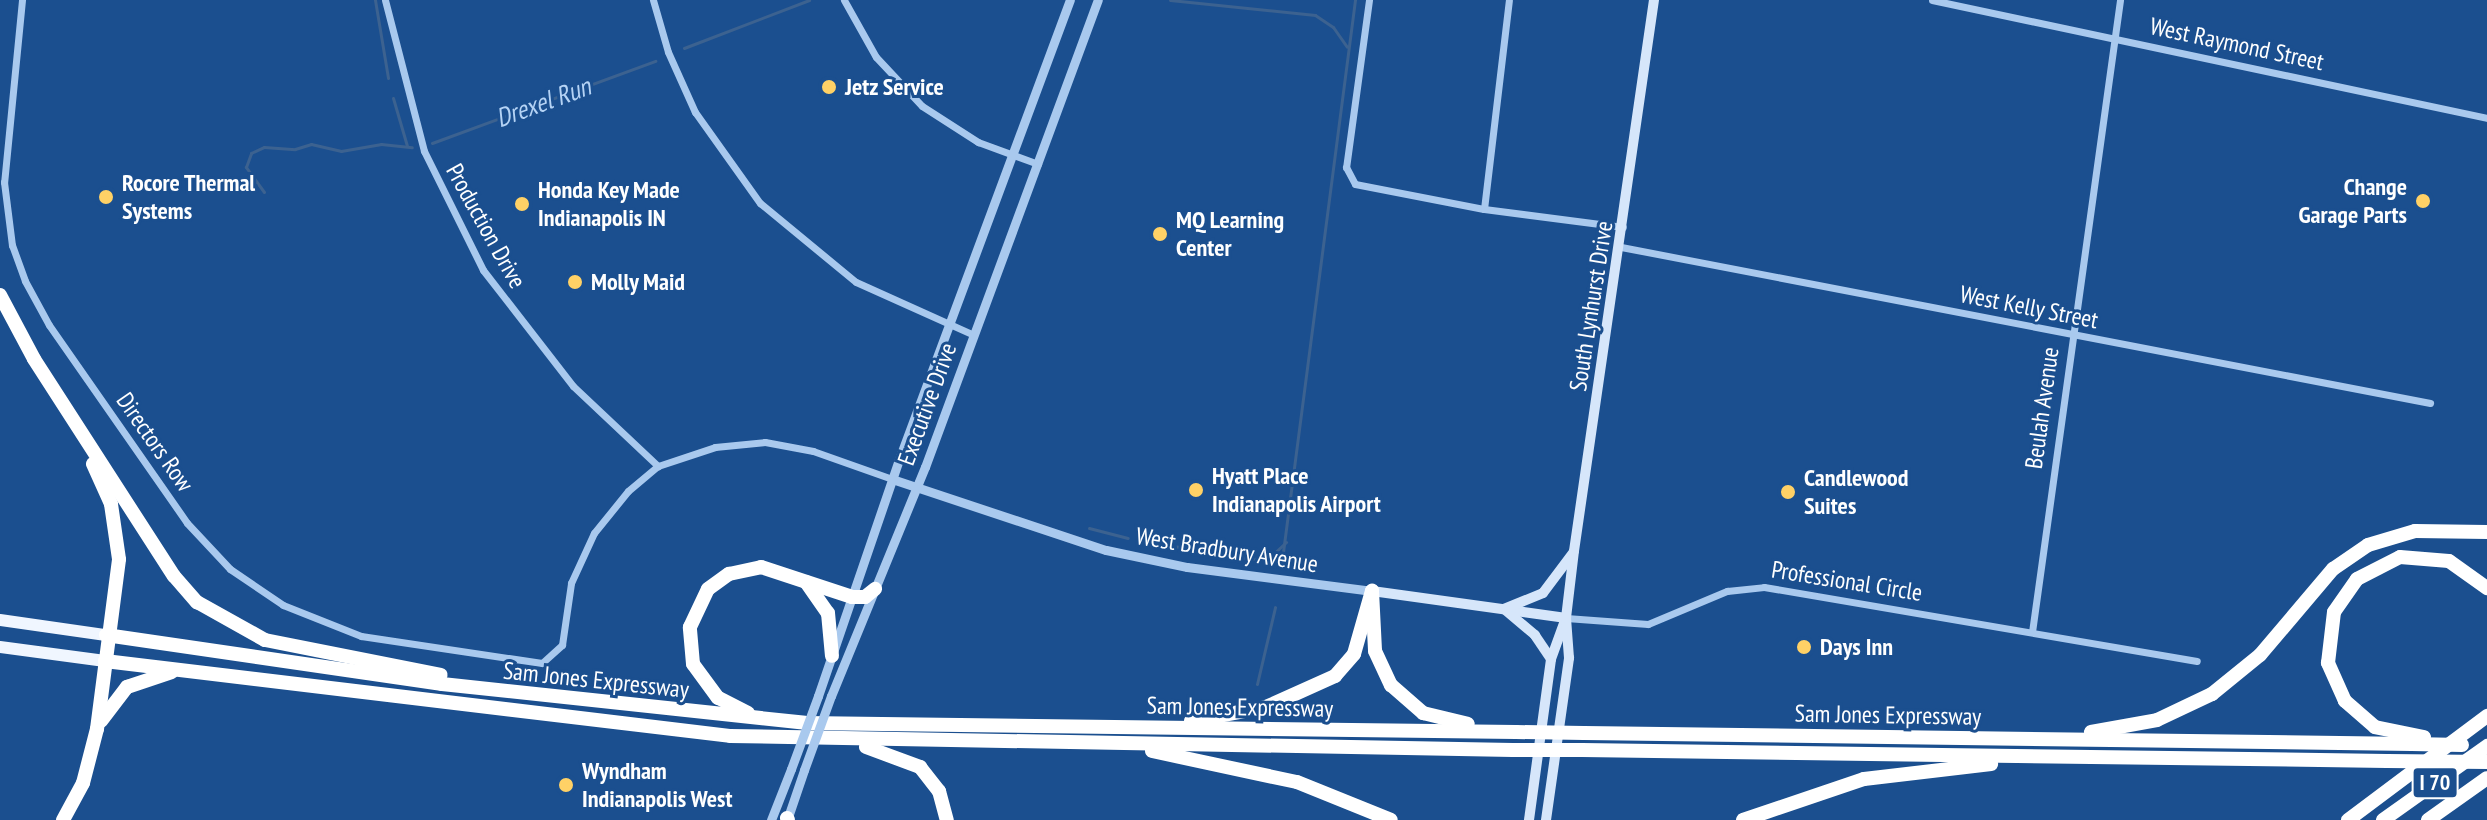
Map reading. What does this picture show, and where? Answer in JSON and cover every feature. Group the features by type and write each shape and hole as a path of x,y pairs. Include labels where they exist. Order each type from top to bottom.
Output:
{"highway":[{"path":"0,295 102,481 115,519 119,559 106,635 97,729 83,783 63,820"},
{"path":"34,359 174,576 216,617 252,635 299,649 572,700"},
{"path":"1997,739 2120,729 2185,709 2250,666 2318,584 2358,551 2415,531 2487,532"},
{"path":"2487,588 2449,561 2400,557 2357,579 2334,612 2328,663 2345,701 2375,727 2418,740 2487,746"},
{"path":"759,718 721,700 700,679 689,652 692,618 711,586 740,570 770,567 852,597 865,597 875,589"},
{"path":"799,577 828,613 832,656"},
{"path":"1133,727 1242,714 1335,676 1356,650 1372,591"},
{"path":"1372,591 1379,663 1402,698 1439,718 1516,732"},
{"name":"Sam Jones Expressway","path":"106,635 572,700 759,718 1133,727 1997,739 2418,740"},
{"name":"Sam Jones Expressway","path":"105,661 635,727 844,741 2487,762"},
{"path":"97,729 127,687 181,670"},
{"path":"2348,820 2487,716"},
{"path":"844,741 920,767 939,791 947,820"},
{"path":"1108,744 1287,780 1391,820"},
{"name":"I 70","path":"2383,820 2487,746"},
{"path":"1743,820 1879,776 2062,756"},
{"name":"I 70","path":"2428,820 2487,778"}],"main road":[{"name":"South Lynhurst Drive","path":"1546,820 1569,658 1566,618 1574,551 1621,247 1654,0"},
{"path":"1551,659 1535,635 1504,609 1543,593 1574,551"},
{"name":"West Bradbury Avenue","path":"1372,591 1566,618"},
{"name":"South Lynhurst Drive","path":"1529,820 1551,659 1566,618"},
{"name":"Sam Jones Expressway","path":"0,620 106,635"},
{"name":"Sam Jones Expressway","path":"0,647 105,661"}],"street":[{"name":"Directors Row","path":"22,0 4,173 16,257 49,325 187,523 257,590 325,625 390,642 536,662 553,658 562,645 566,600 585,547 614,505 658,466"},
{"name":"Production Drive","path":"385,0 424,151 483,270 573,386 658,466"},
{"path":"653,0 691,104 760,203 856,282 948,326 974,335"},
{"path":"844,0 869,47 901,86 958,131 1038,164"},
{"name":"Executive Drive","path":"771,820 818,696 892,479 1070,0"},
{"name":"Executive Drive","path":"787,819 831,696 916,488 1098,0"},
{"path":"1369,0 1346,167 1352,182 1484,209 1623,227"},
{"path":"1484,209 1509,0"},
{"name":"West Raymond Street","path":"1932,0 2487,118"},
{"name":"Beulah Avenue","path":"2032,632 2120,0"},
{"name":"West Kelly Street","path":"1621,247 2430,403"},
{"path":"658,466 715,447 765,442 813,451 892,479"},
{"name":"West Bradbury Avenue","path":"892,479 1106,550 1187,567 1372,591"},
{"name":"Professional Circle","path":"1566,618 1648,624 1727,591 1758,587 2032,632"},
{"path":"2032,632 2197,661"}],"waterway":[{"path":"375,0 388,78"},
{"name":"Drexel Run","path":"684,48 809,0"},
{"name":"Drexel Run","path":"1170,0 1315,15 1333,27 1347,47"},
{"path":"1283,552 1355,0"},
{"name":"Drexel Run","path":"432,143 655,61"},
{"path":"393,98 407,146"},
{"name":"Drexel Run","path":"264,192 246,167 251,153 264,147 295,149 311,144 341,151 381,144 412,147"},
{"path":"1089,528 1128,538"},
{"path":"1149,542 1253,559 1270,557 1286,542"},
{"path":"1257,684 1275,607"}],"place":[{"name":"Jetz Service","path":"829,87"},
{"name":"Rocore Thermal Systems","path":"106,197"},
{"name":"Change Garage Parts","path":"2423,201"},
{"name":"Honda Key Made Indianapolis IN","path":"522,204"},
{"name":"MQ Learning Center","path":"1160,234"},
{"name":"Molly Maid","path":"575,282"},
{"name":"Hyatt Place Indianapolis Airport","path":"1196,490"},
{"name":"Candlewood Suites","path":"1788,492"},
{"name":"Days Inn","path":"1804,647"},
{"name":"Wyndham Indianapolis West","path":"566,785"}]}
